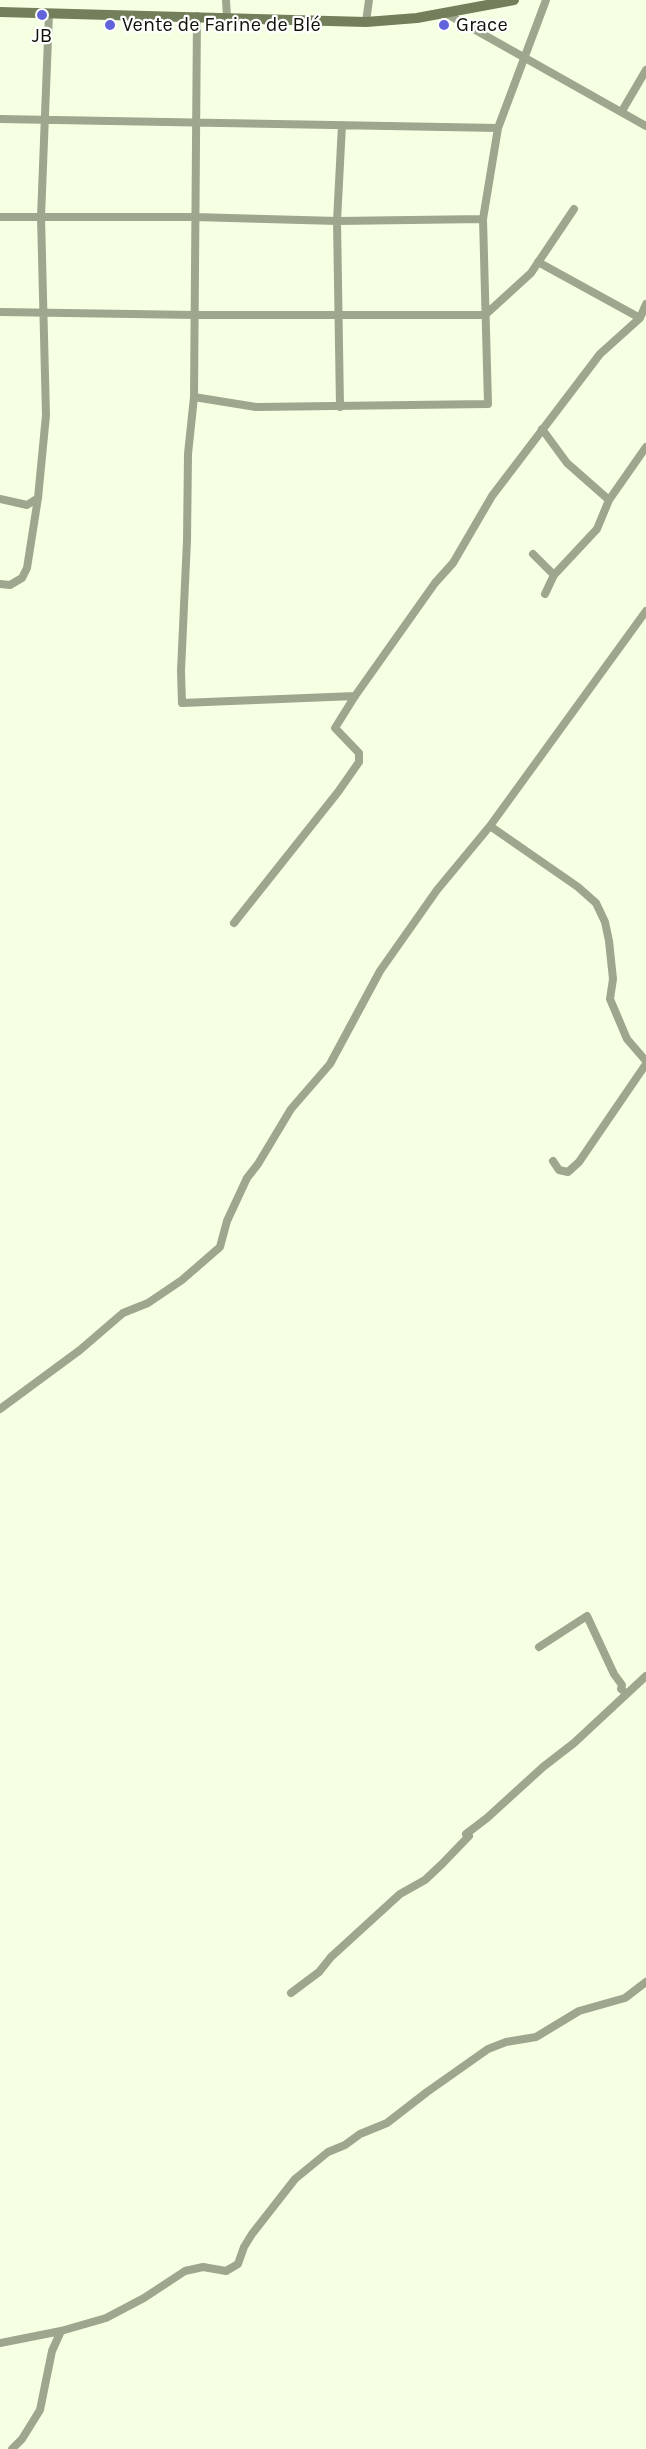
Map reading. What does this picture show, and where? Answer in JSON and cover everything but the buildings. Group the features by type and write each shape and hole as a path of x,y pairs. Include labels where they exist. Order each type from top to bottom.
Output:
{"main road":[{"path":"0,12 366,22 447,14 514,0"}],"street":[{"path":"226,0 226,17"},
{"path":"366,22 369,0"},
{"path":"194,397 256,407 488,404 483,219 498,128 546,0"},
{"path":"0,584 10,585 22,578 27,568 38,498 46,415 41,217 49,13"},
{"path":"447,14 646,126"},
{"path":"197,16 194,217 196,315 194,397 188,454 182,703 355,696"},
{"path":"622,111 646,70"},
{"path":"0,119 498,128"},
{"path":"340,407 337,221 342,125"},
{"path":"0,312 485,315 531,273 574,209"},
{"path":"0,217 194,217 337,221 483,219"},
{"path":"538,262 640,318"},
{"path":"234,923 338,792 359,762 359,753 335,728 355,696 435,583 453,563 492,496 600,354 640,318 646,304"},
{"path":"542,429 567,463 609,500"},
{"path":"545,594 554,575 597,529 609,500 646,447"},
{"path":"0,499 27,505 38,498"},
{"path":"533,554 554,575"},
{"path":"0,1409 80,1350 123,1313 148,1303 182,1280 220,1247 227,1221 247,1178 291,1109 330,1064 380,971 411,926 490,826 646,611"},
{"path":"490,826 578,887 596,903 605,922 609,941 613,979 610,999 627,1039 646,1062 579,1162 568,1172 559,1170 553,1161"},
{"path":"539,1647 587,1616 614,1674 622,1685 621,1689 626,1693"},
{"path":"291,1993 319,1972 331,1957 400,1894 425,1880 469,1836 466,1834 488,1818 543,1767 574,1743 646,1676"},
{"path":"0,2343 62,2331 106,2318 185,2271 203,2267 226,2271 238,2264 252,2234 290,2185 328,2152 345,2145 360,2134 387,2123 488,2049 506,2042 536,2037 579,2011 625,1998 646,1982"},
{"path":"12,2449 22,2439 40,2410 52,2351 62,2331"}],"place":[{"name":"JB","path":"42,15"},
{"name":"Vente de Farine de Blé","path":"110,25"},
{"name":"Grace","path":"444,25"}]}
